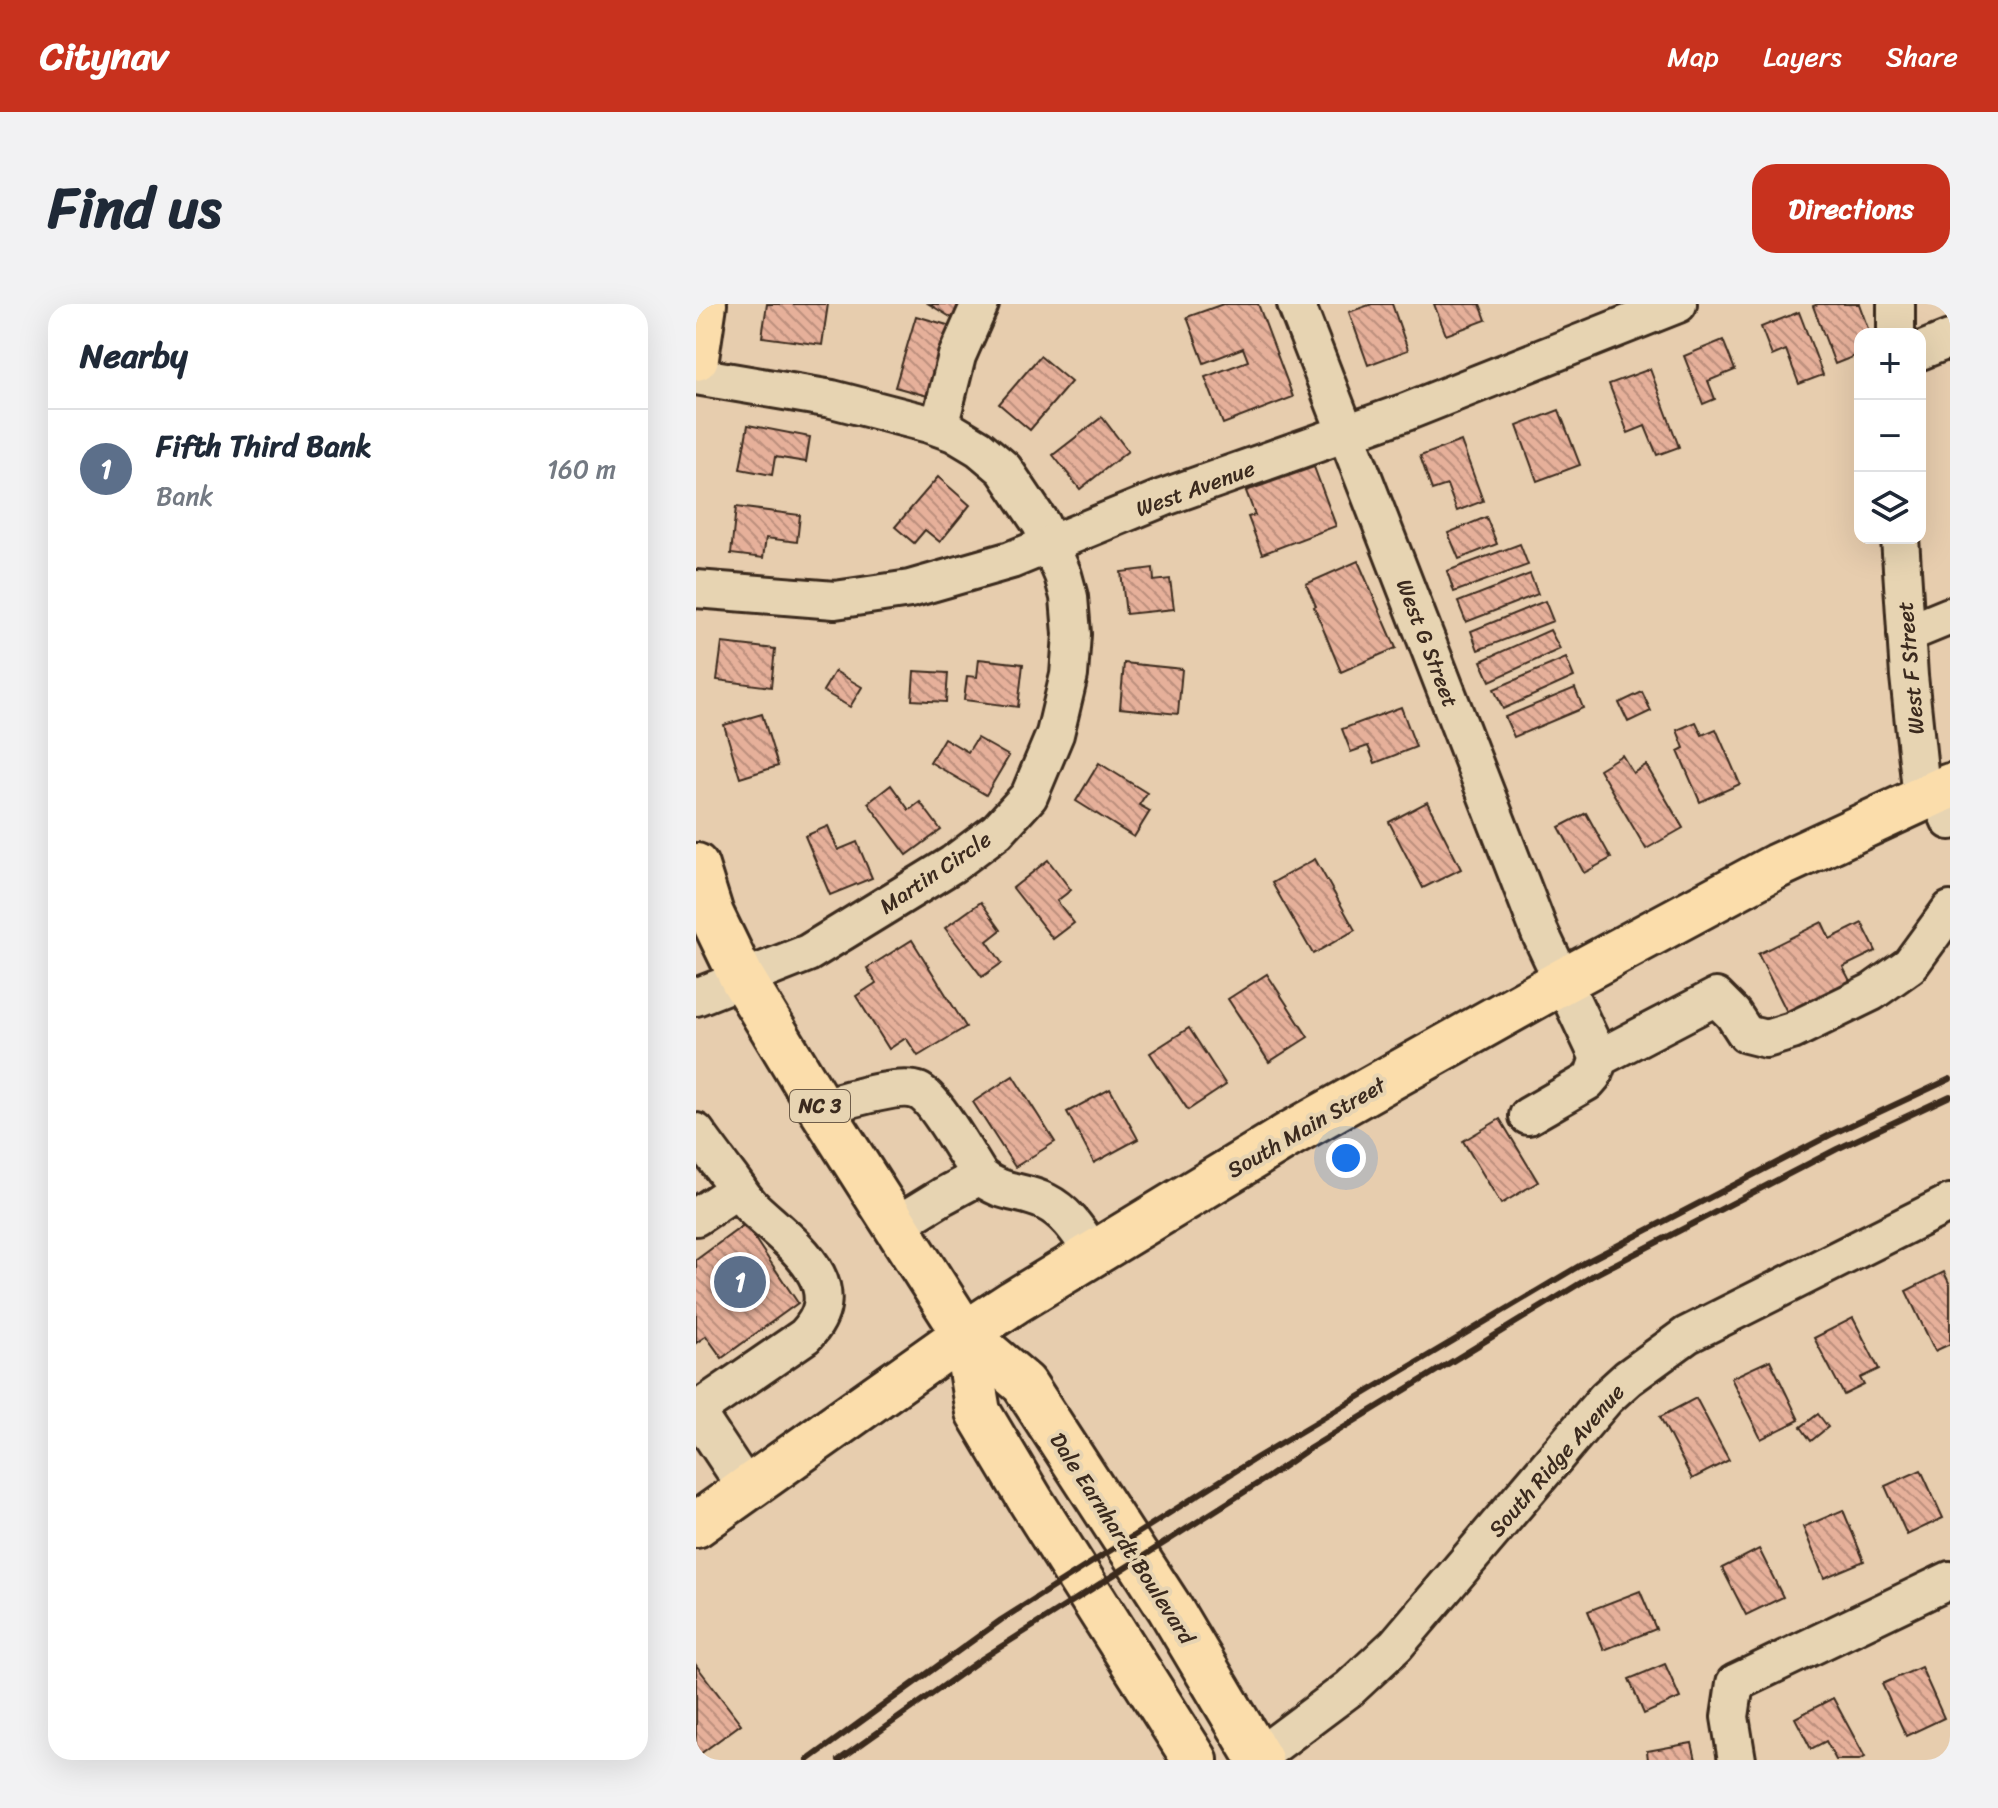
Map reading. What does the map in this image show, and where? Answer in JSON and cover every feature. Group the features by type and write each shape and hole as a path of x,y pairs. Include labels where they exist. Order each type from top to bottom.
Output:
{"main road":[{"path":"696,358 704,304"},
{"name":"South Main Street","path":"696,1525 965,1334 1292,1133 1561,982 1777,866 1940,799"},
{"name":"Dale Earnhardt Boulevard","path":"696,866 711,914 742,978 820,1107 965,1334 1024,1384 1169,1607 1257,1759"},
{"name":"Dale Earnhardt Boulevard","path":"965,1334 978,1412 1195,1760"}],"street":[{"path":"939,427 957,356 980,304"},
{"name":"West G Street","path":"1296,304 1540,933 1599,1058"},
{"name":"West Avenue","path":"696,589 835,600 910,589 1011,560 1165,497 1406,412 1678,304"},
{"path":"1896,304 1896,328"},
{"path":"1926,349 1950,339"},
{"name":"Martin Circle","path":"696,376 832,399 939,427 967,441 1004,469 1041,524 1063,575 1069,597 1072,634 1069,675 1055,734 1029,796 997,831 953,864 808,953 696,997"},
{"name":"West F Street","path":"1900,544 1906,634 1940,799"},
{"path":"1906,634 1950,616"},
{"path":"1528,1116 1587,1082 1599,1058 1716,997 1733,1014 1746,1034 1766,1039 1792,1031 1872,992 1910,965 1950,910"},
{"path":"820,1107 896,1089 918,1090 932,1102 980,1176 990,1185 1043,1200 1058,1209 1094,1254"},
{"path":"696,1132 750,1206 802,1254 818,1278 824,1295 822,1313 805,1336 696,1411 747,1489"},
{"path":"896,1225 980,1176"},
{"path":"696,1217 738,1189"},
{"name":"South Ridge Avenue","path":"1257,1759 1350,1688 1396,1645 1606,1398 1628,1378 1687,1335 1950,1203"},
{"path":"1737,1760 1730,1717 1735,1683 1950,1580"}],"building":[{"path":"767,304 828,304 822,345 762,337"},
{"path":"929,304 961,304 952,318"},
{"path":"1223,304 1258,304 1293,397 1223,424 1205,377 1248,361 1243,348 1204,363 1187,317"},
{"path":"1372,304 1392,304 1408,350 1368,365 1349,312"},
{"path":"1434,304 1480,304 1486,320 1446,335"},
{"path":"1859,304 1868,328 1854,328 1854,356 1835,364 1813,306"},
{"path":"1799,312 1823,375 1799,384 1786,350 1772,356 1761,327"},
{"path":"916,316 951,326 931,397 895,387"},
{"path":"1723,340 1735,370 1708,381 1715,399 1703,404 1684,356"},
{"path":"1040,356 1071,382 1030,430 999,404"},
{"path":"1650,369 1679,447 1657,455 1645,426 1628,433 1609,384"},
{"path":"1559,410 1580,465 1537,481 1517,426"},
{"path":"1102,417 1128,451 1080,489 1053,455"},
{"path":"748,425 810,437 806,462 775,457 772,475 740,469"},
{"path":"1461,441 1483,501 1457,511 1447,485 1432,490 1420,456"},
{"path":"1314,467 1336,526 1262,554 1248,517 1255,515 1246,491"},
{"path":"938,477 970,505 940,542 925,530 914,543 895,527"},
{"path":"736,507 800,515 797,542 766,538 763,558 731,554"},
{"path":"1486,517 1497,544 1459,559 1448,533"},
{"path":"1520,544 1528,565 1454,592 1447,571"},
{"path":"1358,561 1396,648 1341,672 1306,584"},
{"path":"1153,568 1154,581 1170,579 1174,609 1126,614 1121,572"},
{"path":"1530,574 1538,594 1466,622 1458,602"},
{"path":"1545,601 1553,621 1478,650 1471,631"},
{"path":"1550,630 1560,649 1490,681 1481,661"},
{"path":"722,643 775,649 771,687 717,680"},
{"path":"1566,658 1574,677 1503,709 1494,689"},
{"path":"979,659 1023,664 1018,707 964,700 967,676 977,677"},
{"path":"1124,663 1182,669 1178,714 1120,708"},
{"path":"835,671 862,687 850,707 823,691"},
{"path":"914,671 948,673 946,702 912,700"},
{"path":"1575,688 1583,708 1514,737 1505,717"},
{"path":"1642,692 1651,711 1628,722 1619,703"},
{"path":"1401,707 1416,747 1375,763 1368,746 1351,752 1342,729"},
{"path":"762,714 778,766 740,778 724,725"},
{"path":"1696,722 1702,735 1716,729 1740,784 1700,802 1678,751 1684,748 1677,730"},
{"path":"944,738 968,752 977,738 1009,756 986,795 930,762"},
{"path":"1622,755 1633,773 1646,765 1683,828 1646,849 1599,769"},
{"path":"1099,763 1147,793 1139,805 1150,811 1134,837 1076,801"},
{"path":"891,785 909,810 920,802 941,830 907,855 868,803"},
{"path":"1427,802 1461,869 1423,888 1389,822"},
{"path":"1586,813 1611,858 1584,873 1559,827"},
{"path":"828,826 838,850 857,842 872,878 830,895 805,836"},
{"path":"1315,859 1355,930 1313,954 1272,883"},
{"path":"1048,860 1071,890 1057,901 1074,923 1053,939 1013,888"},
{"path":"981,902 1001,930 987,941 1002,963 982,977 945,928"},
{"path":"1822,922 1830,939 1862,923 1876,951 1843,967 1851,983 1788,1014 1758,954"},
{"path":"912,940 966,1027 918,1056 906,1038 889,1049 856,996 876,983 867,968"},
{"path":"1267,974 1308,1037 1269,1062 1228,999"},
{"path":"1189,1028 1226,1085 1188,1110 1150,1053"},
{"path":"1013,1076 1055,1142 1015,1167 973,1102"},
{"path":"1110,1089 1138,1139 1094,1163 1067,1112"},
{"path":"1500,1119 1538,1182 1501,1204 1463,1141"},
{"path":"745,1224 798,1303 722,1358 706,1336 696,1343 696,1260"},
{"path":"1944,1272 1950,1285 1950,1344 1935,1351 1906,1291"},
{"path":"1853,1318 1879,1369 1860,1378 1864,1385 1844,1395 1814,1338"},
{"path":"1770,1360 1799,1420 1761,1439 1731,1378"},
{"path":"1696,1398 1729,1460 1692,1479 1660,1417"},
{"path":"1818,1414 1828,1427 1811,1441 1801,1427"},
{"path":"1921,1470 1943,1518 1907,1535 1885,1486"},
{"path":"1843,1510 1864,1561 1824,1578 1803,1527"},
{"path":"1759,1549 1783,1597 1746,1615 1722,1568"},
{"path":"1640,1591 1656,1629 1604,1650 1588,1611"},
{"path":"1665,1664 1680,1698 1644,1714 1629,1679"},
{"path":"696,1665 741,1724 696,1757"},
{"path":"1921,1667 1944,1718 1906,1736 1882,1684"},
{"path":"1833,1698 1865,1757 1859,1760 1836,1760 1826,1741 1811,1749 1795,1718"},
{"path":"1692,1743 1696,1760 1648,1760 1647,1751"}],"railway":[{"path":"808,1760 1001,1620 1256,1458 1584,1263 1830,1135 1950,1079"},
{"path":"839,1760 980,1660 1307,1450 1592,1276 1837,1149 1950,1096"}],"place":[{"name":"Fifth Third Bank","path":"740,1282"}]}
